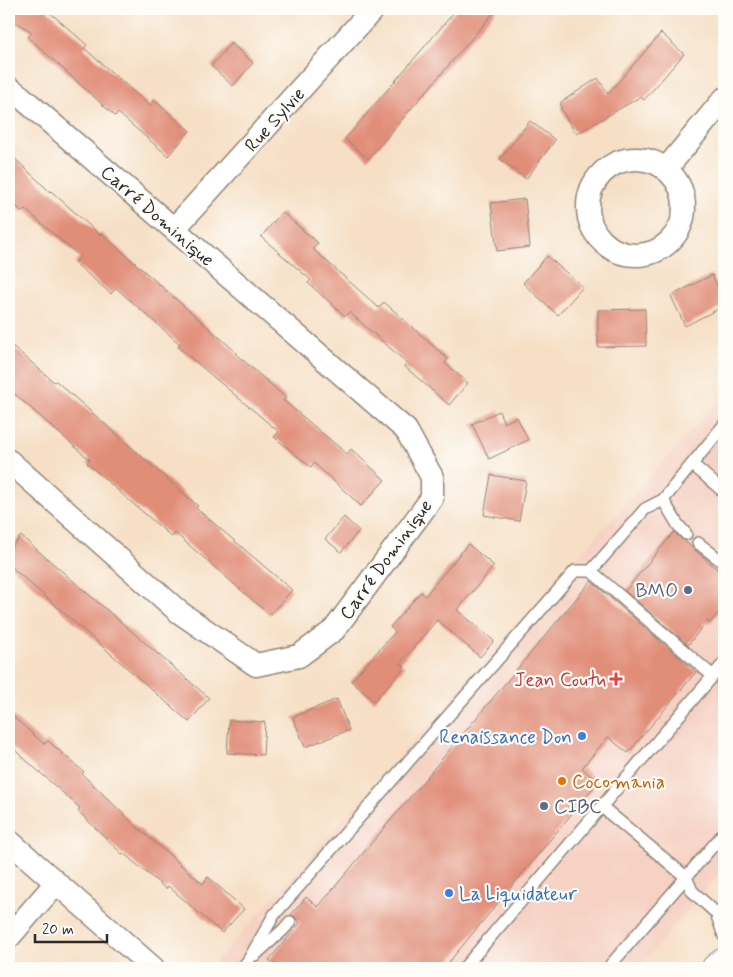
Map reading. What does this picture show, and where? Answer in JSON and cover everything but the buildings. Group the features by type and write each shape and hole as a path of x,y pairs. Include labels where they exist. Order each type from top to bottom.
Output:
{"main road":[{"path":"716,968 724,962"}],"street":[{"name":"Rue Sylvie","path":"174,229 373,9"},
{"name":"Carré Dominique","path":"9,88 406,430 432,477 432,498 334,630 299,656 256,664 179,612 9,461"},
{"path":"666,169 724,99"},
{"path":"634,158 651,161 666,169 679,184 684,200 681,225 672,239 659,249 637,255 612,249 600,238 591,224 588,202 591,190 600,175 612,164 634,158"},
{"path":"9,841 153,968"},
{"path":"9,937 56,883"}],"lane":[{"path":"591,571 645,509 663,500 724,425"},
{"path":"692,464 724,492"},
{"path":"663,500 678,525 686,534"},
{"path":"698,543 724,563"},
{"path":"245,965 274,915 575,571 591,571 713,676"},
{"path":"464,968 724,663"},
{"path":"602,807 686,877 692,891 716,913 724,936"},
{"path":"608,968 724,833"},
{"path":"245,965 290,922"}],"shaded area":[{"path":"724,394 724,868 639,968 217,968 213,965"}],"place":[{"name":"BMO","path":"688,590"},
{"name":"Jean Coutu","path":"616,679"},
{"name":"Renaissance Don","path":"582,736"},
{"name":"Cocomania","path":"562,781"},
{"name":"CIBC","path":"544,806"},
{"name":"La Liquidateur","path":"449,893"}]}
